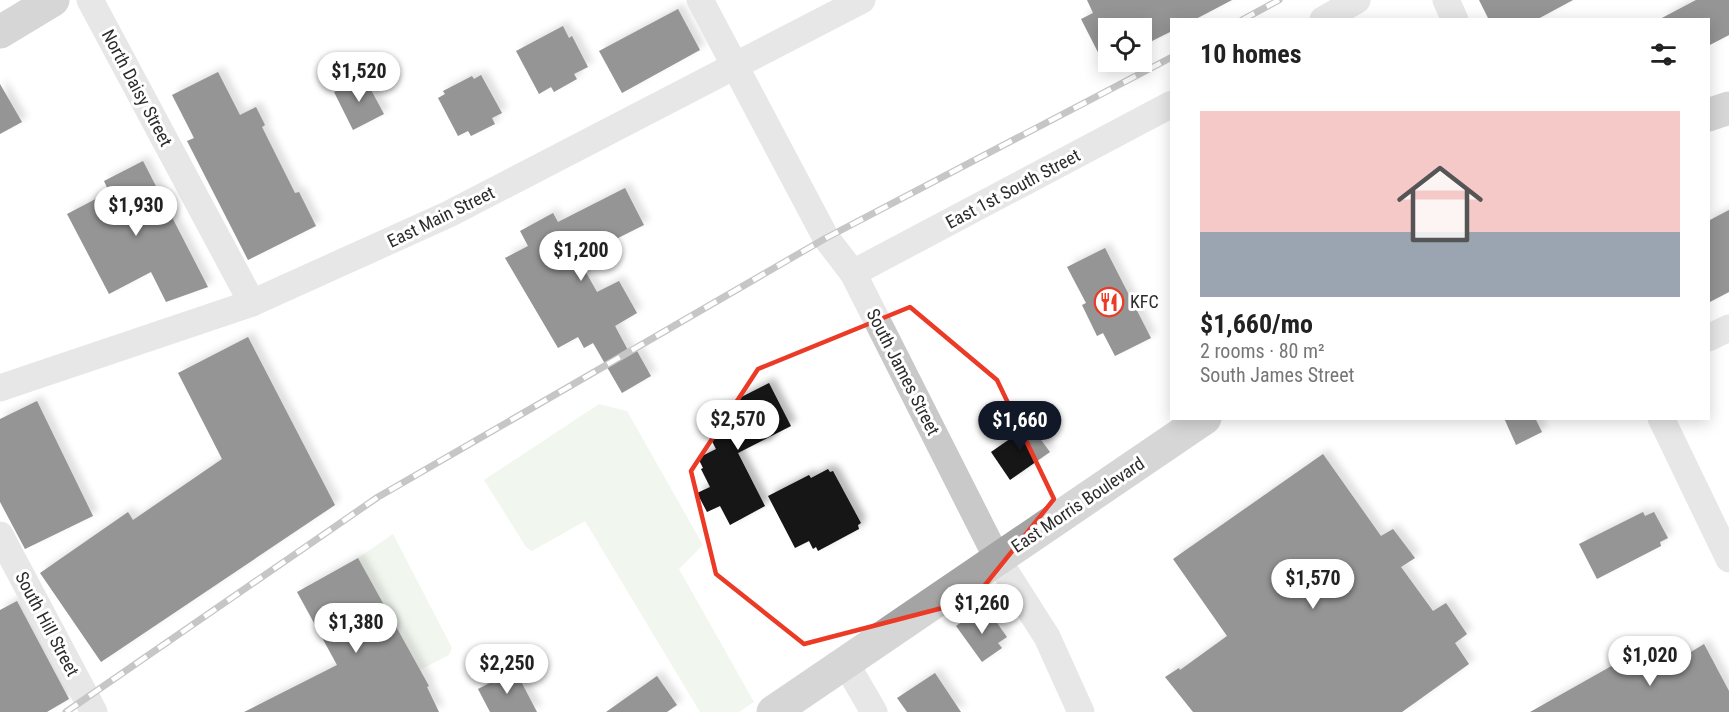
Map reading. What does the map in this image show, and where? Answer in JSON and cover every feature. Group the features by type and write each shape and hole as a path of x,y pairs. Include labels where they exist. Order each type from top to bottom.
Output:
{"main road":[{"path":"0,32 53,0"},
{"path":"1710,114 1729,108"},
{"name":"East Morris Boulevard","path":"773,712 1202,420"}],"street":[{"name":"North Daisy Street","path":"90,0 252,303"},
{"name":"South James Street","path":"700,0 826,238 853,273 998,560 1047,637 1081,712"},
{"name":"East Main Street","path":"0,388 252,303 449,214 862,0"},
{"path":"1326,18 1357,0"},
{"path":"1446,0 1454,18"},
{"name":"East 1st South Street","path":"853,273 1170,105"},
{"path":"1710,337 1729,328"},
{"path":"1662,420 1729,559"},
{"name":"South Hill Street","path":"0,535 94,712"},
{"path":"845,662 874,712"}],"highlighted area":[{"path":"910,307 997,380 1054,499 973,600 804,644 716,574 691,471 758,369"}],"green space":[{"path":"599,404 627,411 703,545 679,569 754,702 739,712 700,712 585,521 532,551 526,547 484,480"},
{"path":"393,534 452,648 449,655 420,670 358,558"}],"building":[{"path":"1087,0 1232,0 1198,18 1170,18 1170,32 1152,41 1152,18 1098,18 1098,52 1081,19 1093,13"},
{"path":"1479,0 1573,0 1540,18 1488,18"},
{"path":"1696,0 1729,0 1729,35 1710,45 1710,18 1662,18"},
{"path":"678,9 700,50 622,93 599,51"},
{"path":"563,26 569,38 572,36 588,67 574,74 577,79 554,92 551,87 539,94 516,51"},
{"path":"218,72 240,115 256,107 265,125 262,127 295,193 299,192 316,226 248,260 187,141 194,138 172,95"},
{"path":"481,75 502,113 492,118 495,124 471,136 468,131 458,136 438,98 445,94 443,91 472,76 474,79"},
{"path":"364,77 384,114 353,130 334,92"},
{"path":"0,84 22,122 0,134"},
{"path":"143,161 208,287 166,302 151,272 109,294 67,214 109,192 104,181"},
{"path":"625,188 644,225 578,258 597,292 619,281 637,313 615,326 630,354 637,351 651,376 622,393 593,343 584,348 578,337 558,348 505,258 528,246 520,231 553,213 558,222"},
{"path":"1729,210 1729,292 1710,302 1710,220"},
{"name":"KFC","path":"1105,248 1151,338 1115,356 1103,333 1097,336 1082,305 1086,303 1067,267"},
{"path":"248,337 335,505 101,662 40,573 128,512 133,520 222,459 178,373"},
{"path":"769,383 791,426 738,453 765,506 730,525 720,506 707,512 697,493 710,487 698,458 716,449 700,418"},
{"path":"37,401 93,516 25,549 0,502 0,419"},
{"path":"1505,420 1536,420 1542,432 1516,445"},
{"path":"1030,425 1050,452 1010,480 991,452"},
{"path":"1323,454 1381,536 1393,529 1415,558 1401,567 1433,611 1446,603 1467,634 1455,643 1469,664 1402,712 1193,712 1165,677 1179,668 1180,670 1227,636 1173,559"},
{"path":"828,469 830,472 833,471 861,523 858,525 859,529 818,551 816,547 813,549 809,541 795,548 768,496 809,475 811,478"},
{"path":"1643,512 1645,516 1654,512 1668,538 1660,542 1661,546 1597,579 1579,544"},
{"path":"358,558 429,686 427,687 439,712 244,712 337,665 297,592"},
{"path":"17,601 69,699 47,712 0,712 0,610"},
{"path":"990,613 1007,637 998,643 1002,648 982,662 956,626 973,614 979,621"},
{"path":"1704,644 1729,691 1729,712 1530,712 1647,646 1654,658 1671,648 1678,660"},
{"path":"515,670 537,712 490,712 478,689"},
{"path":"935,673 961,712 907,712 897,698"},
{"path":"657,676 677,705 667,712 606,712"}],"railway":[{"path":"1246,18 1279,0"},
{"path":"66,712 378,497 826,238 1170,58"}],"place":[{"name":"KFC","path":"1109,302"}]}
